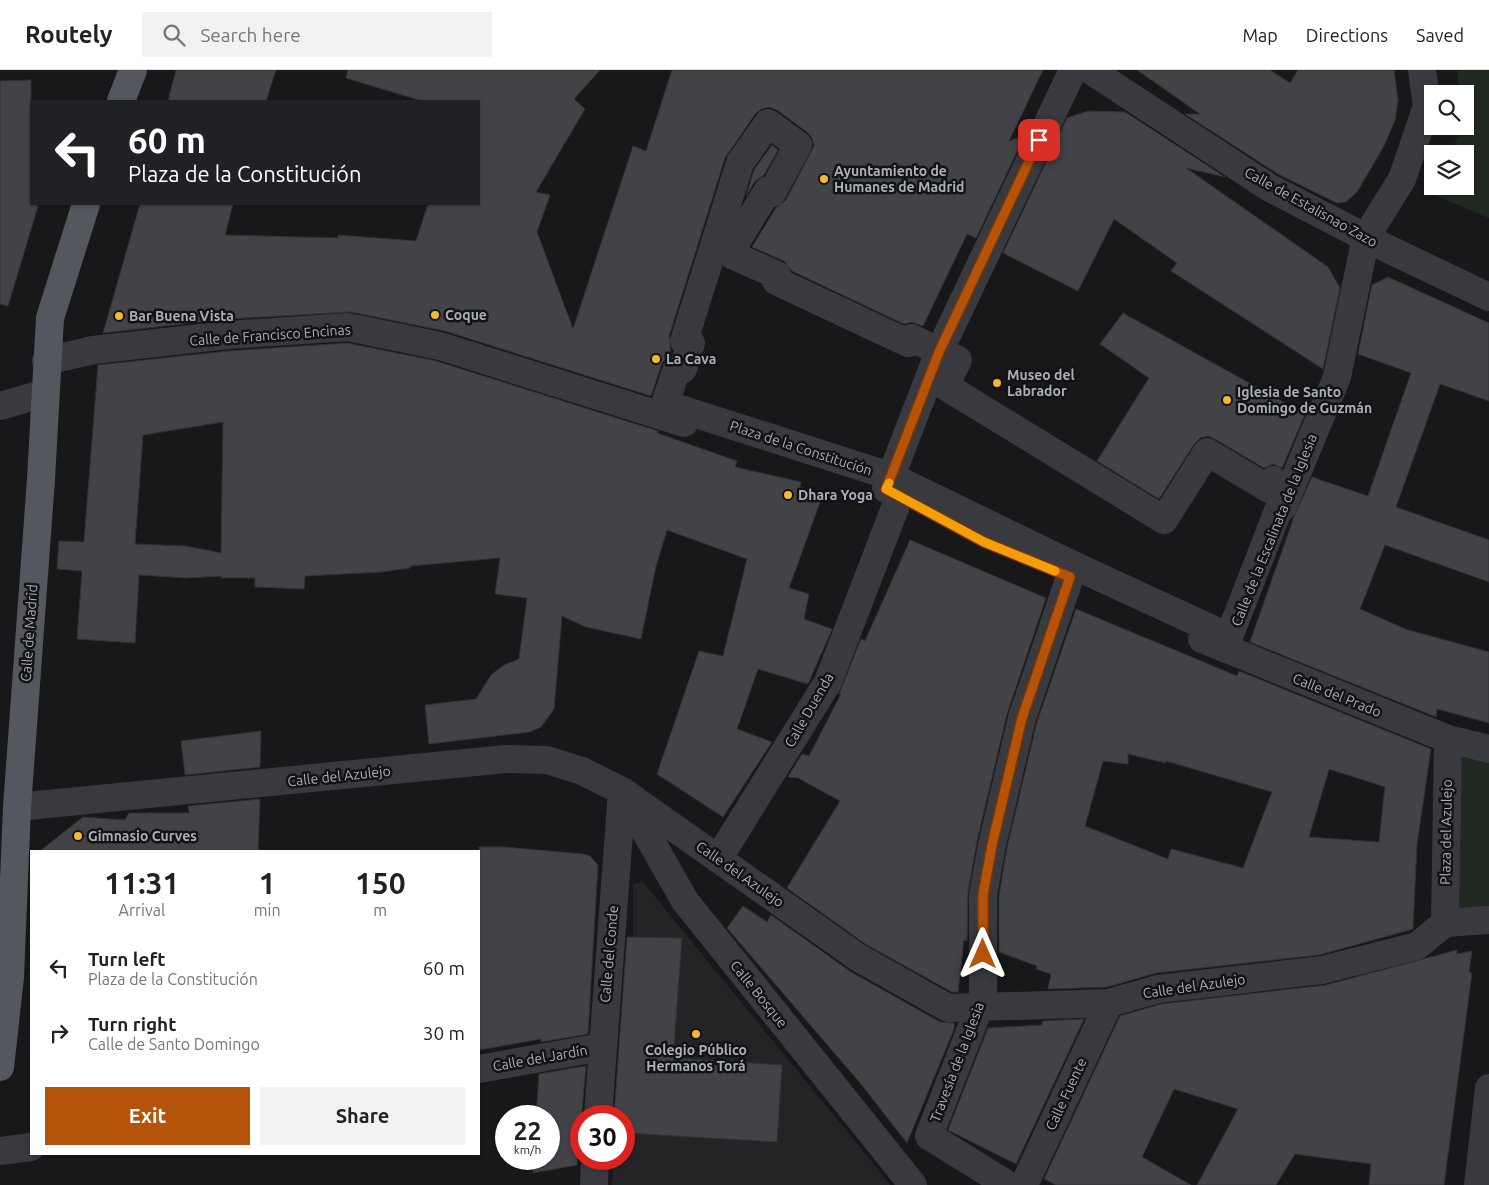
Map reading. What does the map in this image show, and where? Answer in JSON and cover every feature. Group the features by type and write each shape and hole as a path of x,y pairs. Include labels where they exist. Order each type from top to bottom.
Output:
{"main road":[{"path":"121,100 132,70"},
{"name":"Calle de Madrid","path":"0,1067 10,977 7,879 16,807 41,480 46,361 50,318 86,205"}],"street":[{"name":"Calle Duenda","path":"718,859 828,682 939,352 1072,70"},
{"name":"Calle de Estalisnao Zazo","path":"1090,70 1270,188 1489,297"},
{"path":"1366,237 1402,179 1421,124 1427,106 1422,70"},
{"name":"Plaza de la Constitución","path":"768,123 798,145 772,193 768,190 738,240 732,255 777,275 776,281 908,343 911,338 939,352 958,360 946,386 1164,520 1207,452 1268,489 1273,480 1286,490 1229,637 1073,566 890,476 665,404 677,368 684,369 691,343 684,341 740,163 768,123"},
{"name":"Calle de la Escalinata de la Iglesia","path":"1226,650 1337,377 1366,237"},
{"name":"Calle de Francisco Encinas","path":"46,361 93,350 228,336 348,328 440,346 662,416"},
{"path":"0,406 45,393"},
{"name":"Plaza de la Constitución","path":"662,416 893,492 984,542 1070,577 1226,650"},
{"name":"Travesía de la Iglesia","path":"1008,1185 929,1136 980,1006 983,994 983,895 992,845 1022,718 1070,577"},
{"name":"Calle del Prado","path":"1226,650 1448,739"},
{"path":"1448,739 1489,749"},
{"name":"Plaza del Azulejo","path":"1445,923 1448,739"},
{"name":"Calle del Azulejo","path":"16,807 506,759 547,760 582,771 622,791 859,958 948,1008 1109,1003 1158,989 1322,970 1417,946 1445,923"},
{"name":"Calle del Conde","path":"599,1105 622,791"},
{"name":"Calle Bosque","path":"622,791 685,902 913,1185"},
{"path":"1445,923 1489,920"},
{"name":"Calle Fuente","path":"1024,1185 1109,1003"},
{"name":"Calle del Jardín","path":"480,1069 602,1047"},
{"path":"1478,1185 1489,1088"},
{"path":"0,1151 30,1147"},
{"path":"594,1185 595,1170"}],"shaded area":[{"path":"1457,70 1489,70 1489,218 1434,195 1474,195 1474,145 1455,145 1457,135 1474,135 1474,85 1459,85"},
{"path":"1448,739 1489,749 1489,920 1445,923"},
{"name":"Colegio Público Hermanos Torá","path":"643,882 890,1185 612,1185 613,1170 635,1170 635,1105 619,1105 633,937 633,884"}],"building":[{"path":"176,70 276,70 266,100 168,100"},
{"path":"348,70 600,70 574,99 585,109 536,192 550,195 537,232 573,329 633,146 646,151 672,70 1043,70 1009,141 1025,135 976,238 967,234 923,326 911,322 904,324 792,271 784,261 752,247 776,208 786,200 814,146 812,138 807,132 777,110 769,107 761,109 755,114 725,158 669,336 671,354 662,363 651,396 445,331 351,312 226,319 103,333 140,205 233,205 225,235 338,238 338,235 416,241 428,205 480,205 480,100 419,100 346,78"},
{"path":"1137,70 1270,70 1290,83 1298,70 1394,70 1398,100 1395,120 1384,146 1357,192 1346,202 1337,203 1278,174 1185,114 1200,114"},
{"path":"31,80 30,205 38,206 8,306 0,304 0,81"},
{"path":"1088,111 1125,112 1225,177 1186,168 1328,267 1340,288 1323,369 1171,271 1177,263 1114,219 1078,291 1003,253 1067,118"},
{"path":"772,145 778,150 764,175 755,181 746,196 754,170"},
{"path":"1388,277 1489,323 1489,401 1440,384 1396,507 1489,540 1489,582 1385,545 1360,609 1405,629 1489,652 1489,723 1437,709 1436,717 1250,642 1294,517 1312,477 1368,496 1411,373 1358,354 1372,285"},
{"path":"1123,313 1305,414 1282,468 1273,464 1264,468 1215,439 1208,436 1200,438 1194,444 1159,499 1097,461 1149,378 1100,344"},
{"path":"347,343 436,361 658,431 657,433 737,461 735,467 801,482 800,487 823,494 789,588 809,594 804,619 832,629 808,684 758,669 737,729 772,742 723,817 657,774 699,651 723,656 747,559 667,530 656,566 641,639 586,627 562,616 554,709 541,727 530,732 429,744 425,705 476,699 491,675 504,665 519,659 527,598 495,594 500,558 410,566 410,568 382,572 305,576 304,589 255,587 255,578 221,578 221,576 186,578 139,575 135,643 77,639 82,571 57,569 59,541 84,542 98,365 229,351","holes":["223,422 221,553 186,546 135,544 143,435"]},
{"path":"910,540 1046,598 1007,714 977,841 968,892 967,941 964,940 958,992 952,992 867,945 787,888 840,801 798,778 788,777 802,754 809,756 841,694 839,694 861,639 865,641"},
{"path":"1076,609 1237,676 1239,671 1431,749 1417,844 1413,929 1319,955 1156,973 1107,987 1048,989 1051,974 1036,969 1037,966 999,952 999,896 1007,848 1037,722","holes":["1128,754 1166,763 1166,761 1272,792 1243,868 1171,849 1168,859 1085,826 1103,761 1128,764","1329,769 1385,787 1379,842 1309,837"]},
{"path":"261,731 260,767 185,775 181,741"},
{"path":"260,799 258,850 41,850 83,817 125,820 129,813 189,813 188,806"},
{"path":"479,847 504,847 583,854 590,856 598,865 588,1034 541,1042 541,1039 480,1050"},
{"path":"743,906 767,922 771,915 851,972 940,1022 954,1023 954,1029 907,1143 861,1084 727,928"},
{"path":"627,937 682,938 673,1058 782,1065 777,1142 635,1134 635,1105 615,1105"},
{"path":"1457,950 1457,954 1472,951 1469,972 1472,973 1444,1185 1369,1185 1371,1164 1295,1154 1276,1185 1197,1185 1238,1109 1174,1089 1142,1157 1191,1185 1056,1185 1044,1179 1120,1016 1161,1004 1326,985"},
{"path":"1084,1019 1016,1164 948,1130 988,1028 1042,1025 1043,1021"},
{"path":"586,1066 582,1105 570,1105 570,1166 560,1168 560,1105 537,1105 539,1074"},
{"path":"533,1170 550,1170 533,1173"}],"slow traffic":[{"path":"889,483 886,489 984,542 1055,571"}],"place":[{"name":"Ayuntamiento de Humanes de Madrid","path":"824,179"},
{"name":"Coque","path":"435,315"},
{"name":"Bar Buena Vista","path":"119,316"},
{"name":"La Cava","path":"656,359"},
{"name":"Museo del Labrador","path":"997,383"},
{"name":"Iglesia de Santo Domingo de Guzmán","path":"1227,400"},
{"name":"Dhara Yoga","path":"788,495"},
{"name":"Gimnasio Curves","path":"78,836"},
{"name":"Colegio Público Hermanos Torá","path":"696,1034"}],"route":[{"path":"983,954 983,895 992,845 1022,718 1070,577 984,542 886,489 939,352 1039,140"}]}
